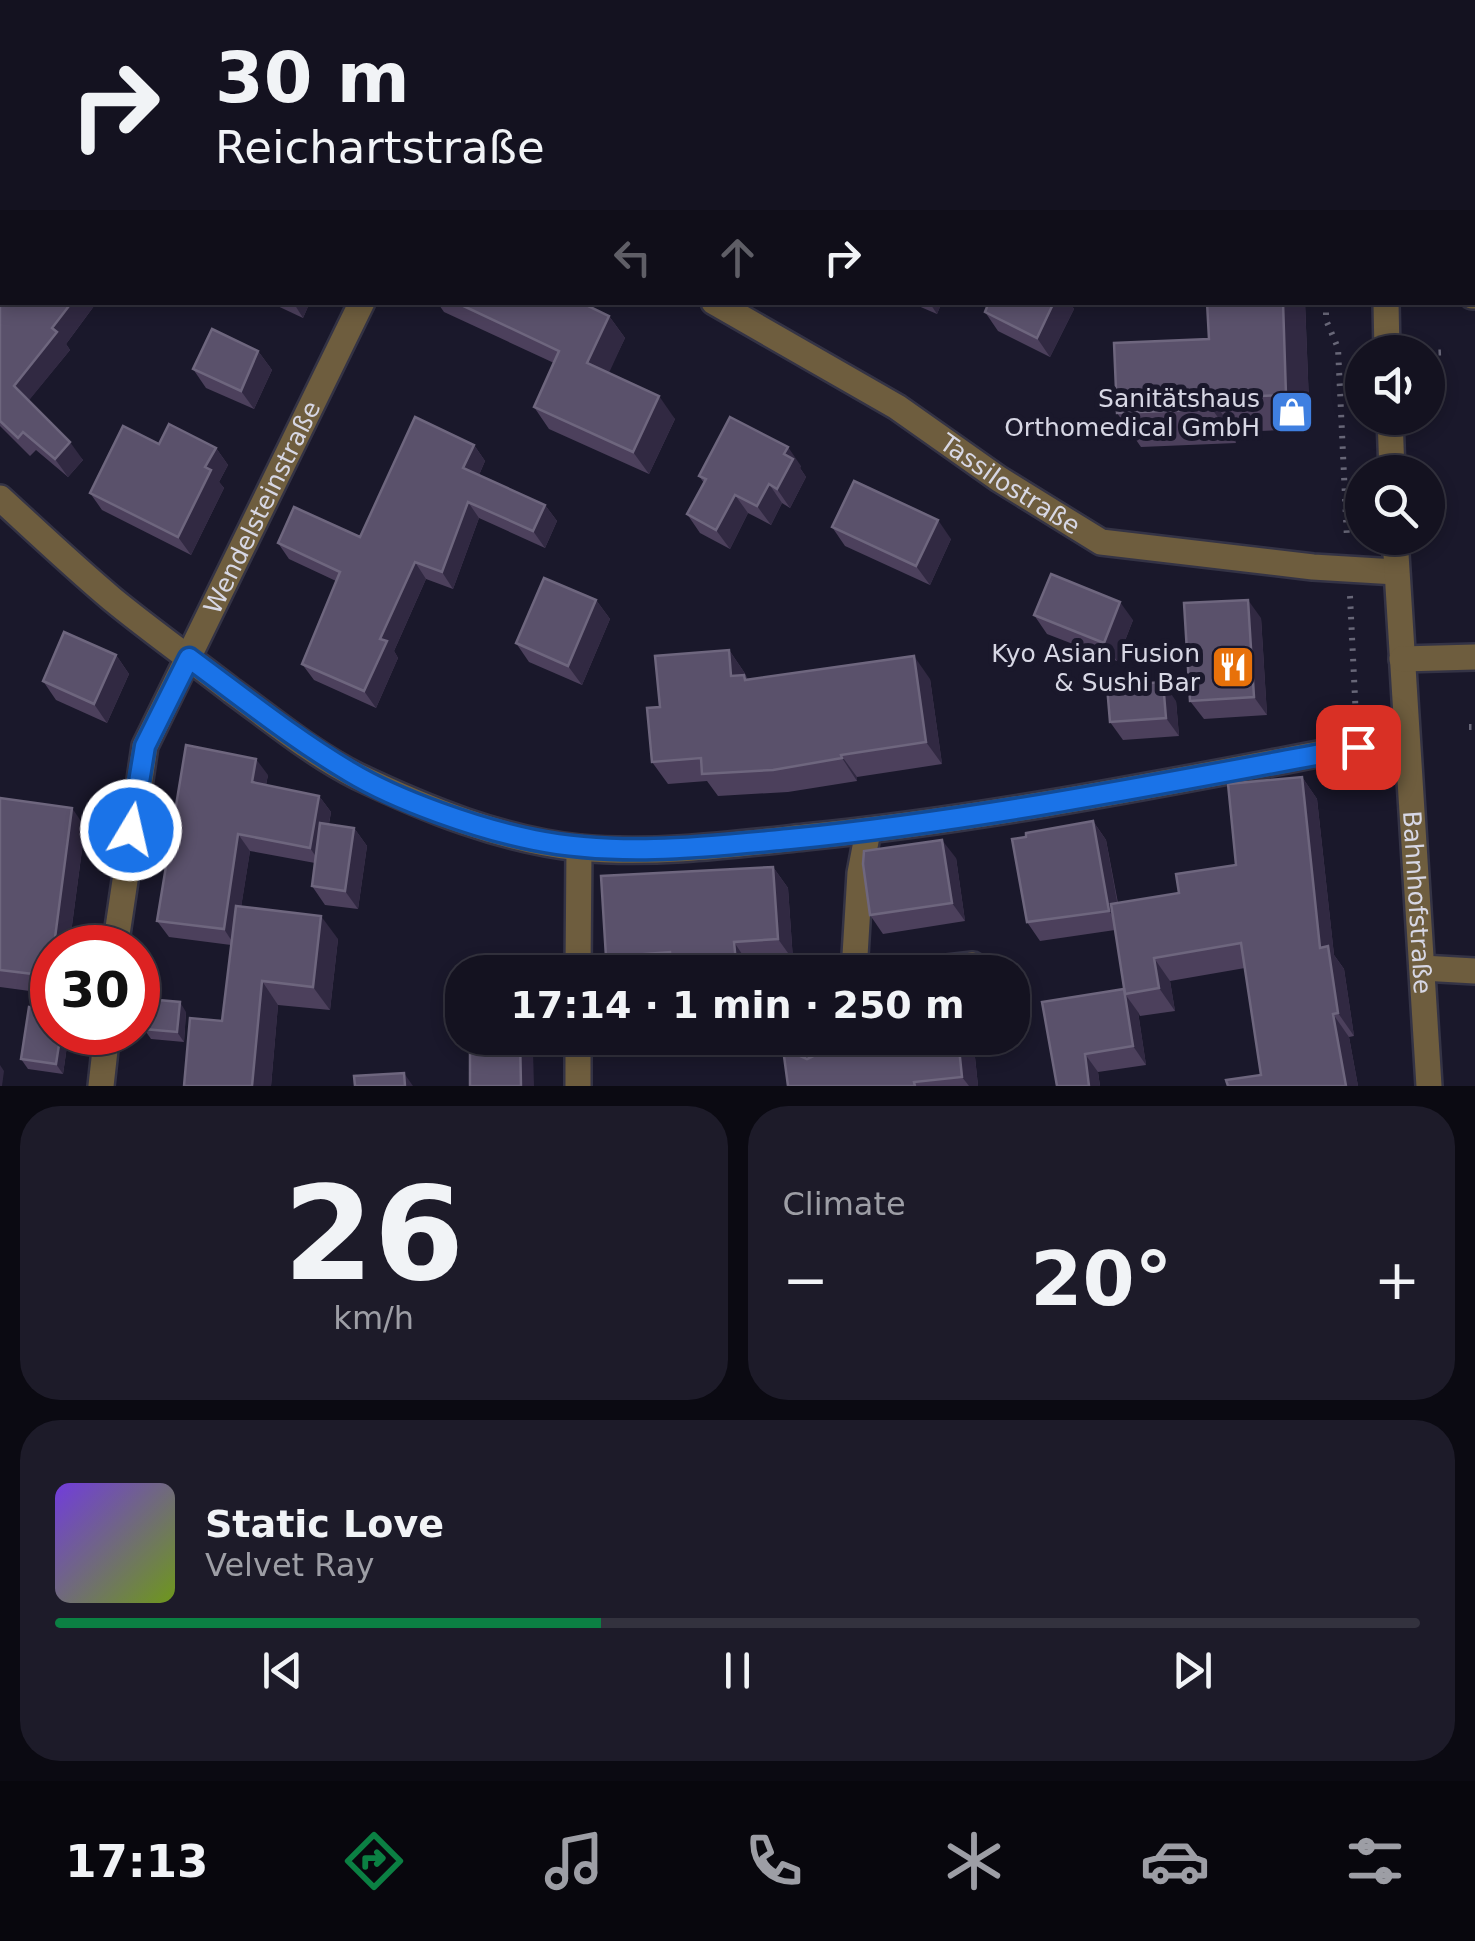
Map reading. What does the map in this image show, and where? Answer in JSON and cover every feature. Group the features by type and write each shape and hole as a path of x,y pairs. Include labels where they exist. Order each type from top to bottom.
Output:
{"street":[{"name":"Wendelsteinstraße","path":"118,925 145,746 361,305"},
{"name":"Tassilostraße","path":"719,305 896,408 1102,542 1396,572"},
{"path":"1386,305 1387,335"},
{"path":"0,498 112,599 279,726 353,774 486,828 579,848 737,844 868,831 1068,800 1358,747 1407,744"},
{"name":"Bahnhofstraße","path":"1396,555 1429,1086"},
{"path":"1402,659 1475,658"},
{"path":"855,955 860,872 868,831"},
{"path":"578,955 579,848"},
{"path":"1422,968 1475,971"},
{"path":"102,1086 104,1055"},
{"path":"578,1055 578,1086"},
{"path":"822,1055 824,1068"}],"path":[{"path":"1326,305 1326,320 1339,359 1358,747"},
{"path":"1339,359 1345,358"}],"building":[{"path":"0,305 70,305 52,328 57,332 14,386 70,442 55,459 23,432 18,438 0,421"},
{"path":"461,305 586,305 609,316 587,363 659,396 633,452 534,407 559,351"},
{"path":"988,305 1053,305 1037,338 985,312"},
{"path":"1207,305 1283,305 1286,395 1211,398 1212,409 1117,413 1114,343 1209,339"},
{"path":"212,329 258,351 241,391 193,369"},
{"path":"415,417 474,445 463,468 545,505 533,531 468,502 442,572 415,562 380,639 387,641 364,691 302,664 340,572 278,543 294,507 360,537"},
{"path":"730,417 788,447 784,454 793,459 777,489 769,484 757,506 735,495 716,530 687,514 706,479 699,476"},
{"path":"169,424 216,448 205,467 211,470 178,537 90,493 123,426 159,444"},
{"path":"854,481 938,520 916,566 832,527"},
{"path":"1051,574 1120,602 1104,643 1034,615"},
{"path":"544,578 596,600 568,666 516,643"},
{"path":"1248,600 1254,697 1190,701 1184,603"},
{"path":"64,632 116,655 94,704 43,681"},
{"path":"729,650 731,676 744,675 745,680 914,656 926,742 773,770 702,774 701,758 652,762 647,708 660,707 655,656"},
{"path":"1163,682 1166,718 1110,722 1107,686"},
{"path":"186,745 256,759 252,782 319,796 310,848 238,834 224,929 157,921"},
{"path":"1302,777 1320,948 1328,946 1338,1013 1333,1014 1346,1086 1228,1086 1226,1080 1261,1075 1241,943 1154,958 1159,988 1125,994 1111,904 1179,893 1176,874 1236,865 1228,784"},
{"path":"0,798 72,808 57,925 30,925 30,974 0,970"},
{"path":"1093,821 1109,911 1027,922 1012,839"},
{"path":"320,823 354,828 345,891 312,886"},
{"path":"942,840 952,903 870,915 864,851"},
{"path":"773,867 778,939 734,942 735,955 606,955 601,876"},
{"path":"236,906 321,916 313,987 262,981 252,1086 184,1086 190,1018 222,1021"},
{"path":"1124,989 1133,1046 1085,1054 1089,1086 1057,1086 1042,1002"},
{"path":"160,1000 180,1002 177,1032 160,1030"},
{"path":"29,1007 30,1055 57,1055 56,1064 21,1059"},
{"path":"470,1055 520,1055 521,1086 470,1086"},
{"path":"816,1055 960,1055 962,1077 914,1082 915,1086 788,1086 784,1056 807,1059"},
{"path":"404,1073 405,1086 355,1086 354,1076"}],"place":[{"name":"Sanitätshaus Orthomedical GmbH","path":"1292,412"},
{"name":"Kyo Asian Fusion & Sushi Bar","path":"1233,667"}],"route":[{"path":"131,830 145,746 189,658 279,726 353,774 486,828 579,848 737,844 868,831 1068,800 1358,747"}]}
